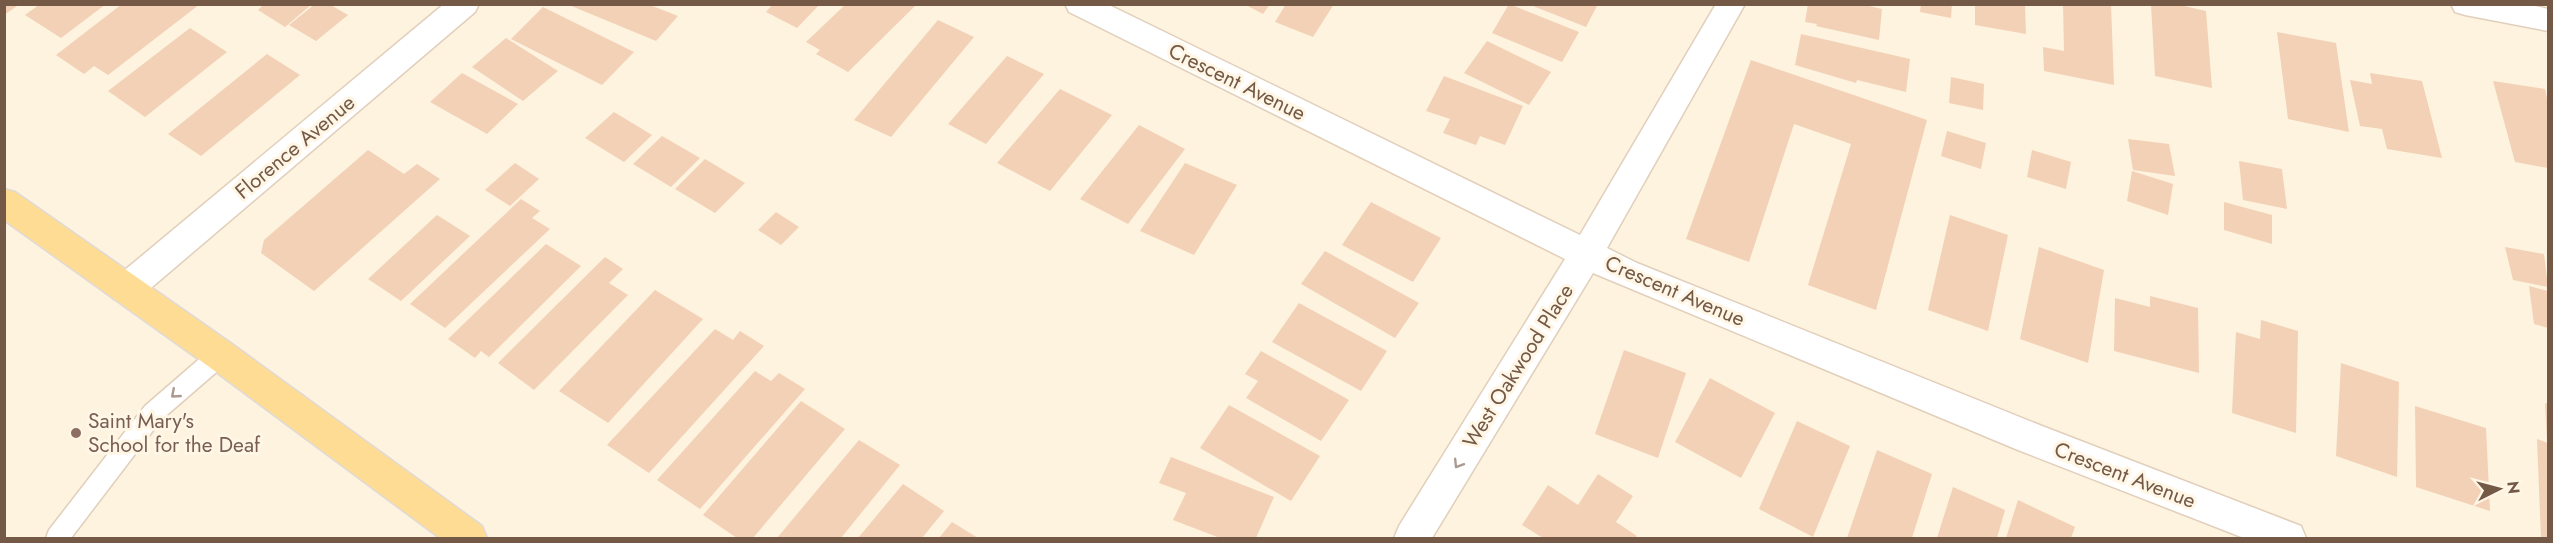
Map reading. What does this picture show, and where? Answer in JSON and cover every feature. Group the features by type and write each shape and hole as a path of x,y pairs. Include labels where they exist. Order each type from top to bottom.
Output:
{"main road":[{"path":"4,202 469,538"}],"street":[{"name":"Florence Avenue","path":"126,289 465,4"},
{"name":"Crescent Avenue","path":"1079,4 1624,273 2030,438 2288,538"},
{"name":"West Oakwood Place","path":"1412,538 1587,253 1731,4"},
{"path":"2465,4 2548,20"}],"lane":[{"path":"57,538 153,413 219,356"}],"building":[{"path":"4,4 20,4 4,15"},
{"path":"40,4 106,4 61,38 25,15"},
{"path":"122,4 200,4 108,75 94,66 84,74 56,55"},
{"path":"264,4 312,4 285,27 258,10"},
{"path":"315,4 329,4 348,15 316,41 289,25"},
{"path":"773,4 820,4 797,28 766,12"},
{"path":"846,4 917,4 848,72 816,54 820,50 806,42"},
{"path":"1244,4 1270,4 1263,14"},
{"path":"1286,4 1334,4 1313,37 1275,22"},
{"path":"1509,4 1579,32 1562,62 1492,33"},
{"path":"1528,4 1598,4 1586,27"},
{"path":"1808,4 1861,4 1882,9 1879,40 1805,22"},
{"path":"1921,4 1952,4 1951,18 1920,12"},
{"path":"1975,4 2025,4 2026,34 1975,25"},
{"path":"2063,4 2111,4 2114,85 2044,71 2043,47 2064,51"},
{"path":"2151,4 2175,4 2206,11 2212,88 2155,76"},
{"path":"569,5 650,5 678,16 656,41"},
{"path":"543,7 634,52 602,85 511,39"},
{"path":"938,20 974,37 891,137 854,120"},
{"path":"190,28 227,52 145,117 108,91"},
{"path":"2277,32 2336,43 2349,132 2288,119"},
{"path":"1801,34 1910,59 1906,92 1857,80 1856,83 1795,65"},
{"path":"506,38 558,71 523,101 472,67"},
{"path":"1487,41 1551,72 1529,105 1464,73"},
{"path":"267,54 300,75 201,156 168,134"},
{"path":"1007,56 1044,74 986,144 948,124"},
{"path":"1751,60 1927,120 1876,310 1808,285 1851,144 1794,124 1749,262 1686,239"},
{"path":"462,73 518,104 487,134 430,102"},
{"path":"2370,73 2422,81 2442,158 2387,149 2382,129 2360,126 2350,80 2372,84"},
{"path":"1444,76 1523,106 1505,145 1480,136 1476,145 1443,133 1450,119 1426,111"},
{"path":"1951,77 1984,84 1983,110 1949,103"},
{"path":"2493,81 2545,89 2548,103 2548,168 2515,162"},
{"path":"1060,89 1112,115 1050,191 997,163"},
{"path":"614,112 652,135 624,162 585,138"},
{"path":"1139,125 1185,149 1128,224 1080,199"},
{"path":"1947,131 1986,143 1981,169 1941,156"},
{"path":"662,136 700,158 671,187 633,164"},
{"path":"2128,139 2169,144 2175,176 2133,170"},
{"path":"368,150 404,174 417,164 440,179 314,291 261,253 264,240"},
{"path":"2032,150 2071,162 2066,189 2027,177"},
{"path":"705,159 745,183 715,213 675,189"},
{"path":"2239,161 2282,169 2287,209 2243,200"},
{"path":"515,163 539,179 510,206 485,190"},
{"path":"1185,163 1237,185 1194,255 1140,231"},
{"path":"2132,171 2173,184 2168,215 2127,201"},
{"path":"521,199 540,211 532,218 550,229 445,328 410,304"},
{"path":"1371,202 1441,238 1413,282 1342,245"},
{"path":"2224,202 2272,215 2272,244 2224,230"},
{"path":"776,212 799,227 781,245 758,230"},
{"path":"437,215 470,236 401,301 368,279"},
{"path":"1950,215 2008,235 1988,331 1928,310"},
{"path":"546,244 581,266 489,357 481,351 475,358 448,339"},
{"path":"2039,247 2104,270 2088,363 2020,339"},
{"path":"2505,247 2544,254 2548,287 2513,280"},
{"path":"1325,251 1419,303 1395,338 1301,284"},
{"path":"605,257 623,269 609,283 628,295 534,390 498,363"},
{"path":"2529,286 2548,291 2548,328 2534,324"},
{"path":"655,290 703,319 608,423 559,391"},
{"path":"2150,296 2198,308 2199,373 2114,351 2115,298 2150,307"},
{"path":"1299,303 1387,351 1361,391 1272,342"},
{"path":"2261,320 2298,331 2296,433 2232,413 2236,332 2260,339"},
{"path":"715,329 733,340 740,331 764,346 649,473 607,445"},
{"path":"1624,350 1686,373 1658,458 1595,434"},
{"path":"1261,351 1349,400 1321,441 1246,398 1258,381 1245,374"},
{"path":"2341,363 2399,382 2397,477 2336,456"},
{"path":"755,371 771,381 779,373 805,389 700,509 657,480"},
{"path":"1710,378 1775,413 1741,478 1675,442"},
{"path":"801,401 845,429 753,538 737,538 703,515"},
{"path":"2545,403 2548,404 2548,441 2547,441"},
{"path":"1229,405 1320,456 1291,501 1200,448"},
{"path":"2415,406 2486,428 2490,511 2416,487"},
{"path":"1797,421 1850,446 1813,537 1759,509"},
{"path":"2537,439 2548,443 2548,538 2541,538"},
{"path":"859,440 900,465 841,538 777,538"},
{"path":"1877,450 1932,474 1912,538 1847,538"},
{"path":"1171,457 1274,497 1256,538 1220,538 1173,520 1186,493 1159,483"},
{"path":"1598,474 1633,496 1616,522 1637,536 1635,538 1543,538 1522,525 1548,485 1578,505"},
{"path":"903,484 944,511 922,538 858,538"},
{"path":"1953,487 2005,510 1997,538 1937,538"},
{"path":"2018,500 2075,527 2071,538 2006,538"},
{"path":"952,522 978,538 939,538"}],"place":[{"name":"Saint Mary's School for the Deaf","path":"76,433"}]}
